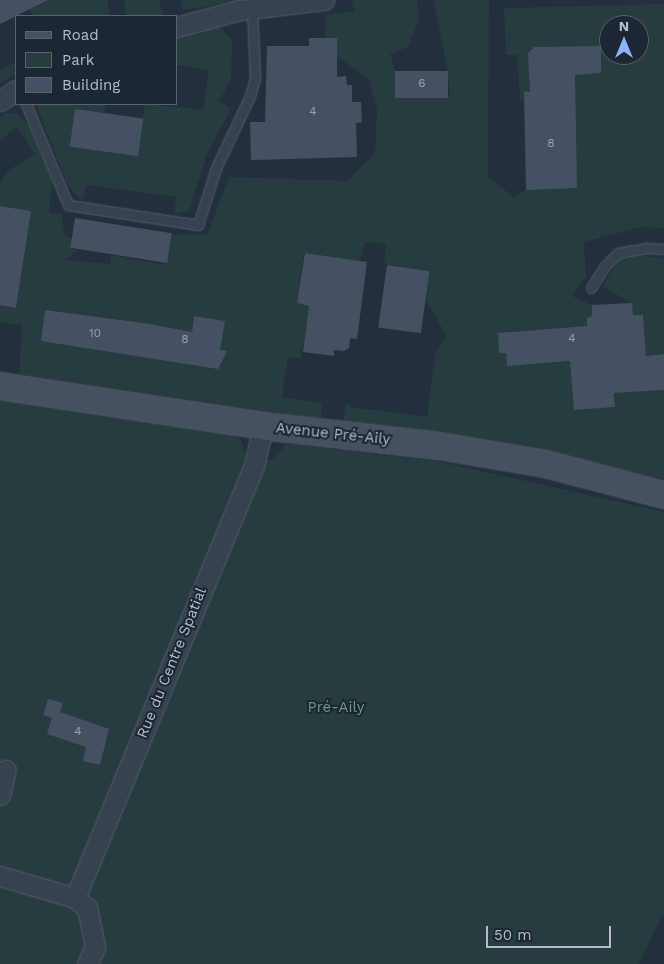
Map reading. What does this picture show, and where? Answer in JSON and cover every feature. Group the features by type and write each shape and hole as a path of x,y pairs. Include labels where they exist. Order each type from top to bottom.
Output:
{"street":[{"path":"178,27 252,9 324,0"},
{"path":"0,101 15,91"},
{"name":"Avenue Pré-Aily","path":"0,386 263,426 439,446 545,464 664,495"},
{"name":"Rue du Centre Spatial","path":"75,898 254,466 263,426"},
{"path":"0,795 6,770"},
{"path":"0,876 75,898 87,908 95,947 89,961"}],"lane":[{"path":"26,105 68,205 198,225 216,168 250,96 255,78 252,9"},
{"path":"591,288 605,266 618,253 645,248 664,249"}],"green space":[{"path":"48,0 108,0 109,15 34,15 29,10"},
{"path":"124,0 159,0 164,15 126,15"},
{"path":"181,0 243,0 183,10"},
{"path":"352,0 417,0 419,20 408,47 390,54 395,71 396,98 450,97 448,71 433,0 489,0 488,177 514,197 526,190 564,75 601,73 601,65 649,65 649,15 599,15 599,47 537,48 535,46 529,52 530,92 524,91 524,100 520,100 517,55 506,55 504,8 664,4 664,228 641,227 584,242 586,277 572,296 592,305 592,316 587,319 587,333 578,327 498,333 499,353 506,353 507,366 587,360 574,410 615,407 614,387 629,386 629,392 664,390 664,479 525,448 343,422 346,403 351,407 427,417 435,355 446,335 426,300 430,271 384,264 386,244 365,242 360,261 304,253 297,303 313,307 307,323 301,358 288,357 282,397 322,403 321,419 19,374 22,325 0,322 0,305 16,308 31,211 0,206 0,184 9,170 35,154 17,127 0,140 0,118 6,113 17,114 28,123 52,182 49,212 62,215 64,235 72,239 70,248 77,250 66,260 110,264 111,255 166,265 172,234 207,235 229,177 347,181 375,154 377,110 369,79 337,56 325,38 326,14 355,12","holes":["45,310 152,324 192,332 194,316 224,321 220,350 41,341"]},
{"path":"217,25 232,39 231,80 219,101 231,109 207,154 189,211 174,214 176,197 87,185 82,201 67,184 36,105 106,105 104,113 75,110 70,147 138,156 145,105 203,110 209,70 178,65 178,35"},
{"path":"15,62 15,75 0,84 0,70"},
{"path":"642,256 664,258 664,354 643,356 645,343 643,315 633,315 632,303 602,286 620,259"},
{"name":"Pré-Aily","path":"0,397 237,432 248,458 271,460 287,444 441,462 664,512 664,917 662,916 639,964 0,964"}],"building":[{"path":"0,0 48,0 15,15 0,24"},
{"path":"309,38 337,38 337,77 346,76 347,85 352,85 352,102 361,102 362,122 356,123 357,157 251,160 250,122 265,122 267,46 309,46"},
{"path":"599,46 601,73 575,75 577,188 526,190 524,91 530,92 528,53 534,47"},
{"path":"395,71 448,71 448,98 395,98"},
{"path":"75,109 143,119 138,156 70,147"},
{"path":"0,206 31,211 16,308 0,305"},
{"path":"75,218 172,233 167,263 70,248"},
{"path":"305,253 367,262 357,339 350,338 349,348 344,351 334,350 334,356 303,352 309,306 297,303"},
{"path":"387,265 430,271 421,333 378,327"},
{"path":"632,303 633,315 643,315 646,356 664,354 664,390 614,393 615,407 574,410 570,361 507,366 506,353 499,353 498,333 587,326 587,318 592,316 592,305"},
{"path":"45,310 151,324 192,332 194,316 225,321 220,350 227,351 218,369 41,341"},
{"path":"48,699 63,703 60,712 109,729 100,765 83,761 86,747 47,734 52,718 43,715"}]}
